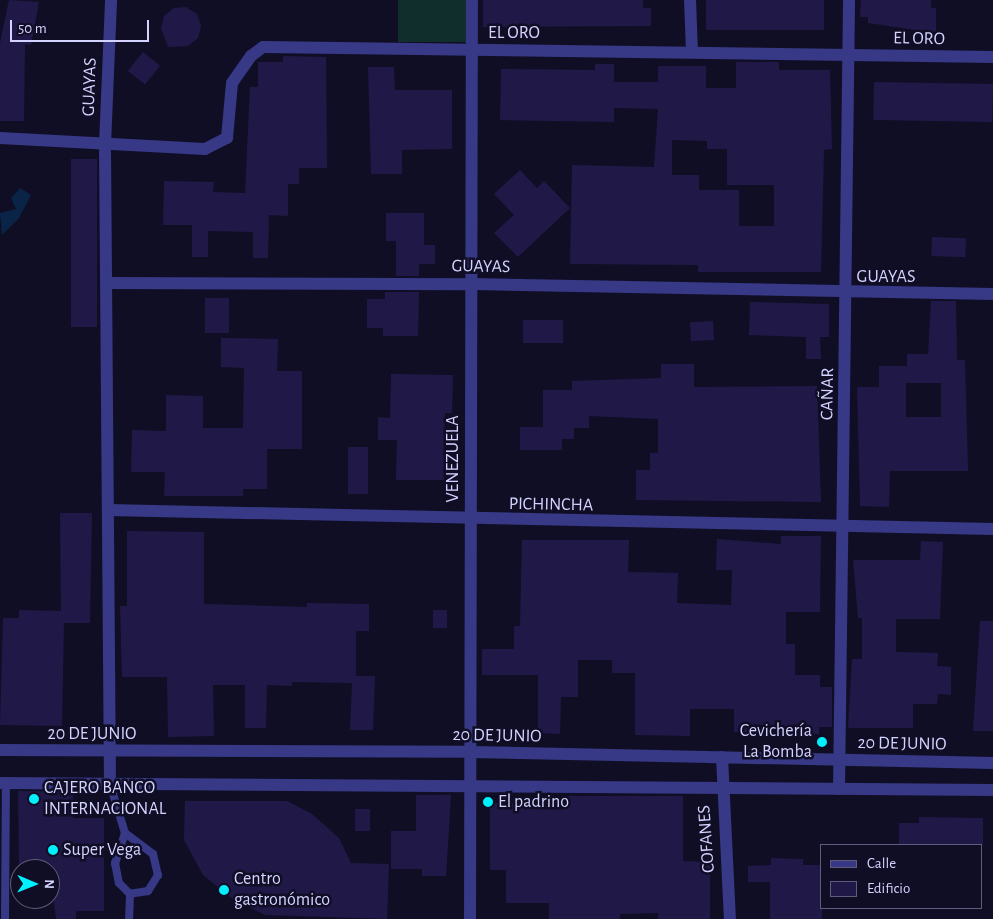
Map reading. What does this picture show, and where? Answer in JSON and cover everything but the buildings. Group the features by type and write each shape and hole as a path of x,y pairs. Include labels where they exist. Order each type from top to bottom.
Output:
{"street":[{"name":"GUAYAS","path":"112,0 106,145 106,283 472,284 848,294 993,294"},
{"name":"VENEZUELA","path":"470,919 472,0"},
{"path":"690,0 692,51"},
{"name":"CAÑAR","path":"839,789 842,528 848,294 848,0"},
{"name":"EL ORO","path":"106,145 205,149 227,138 232,83 251,56 263,47 472,51 692,51 993,57"},
{"path":"0,138 106,145"},
{"path":"106,283 110,784"},
{"name":"PICHINCHA","path":"109,510 842,528 993,528"},
{"name":"20 DE JUNIO","path":"0,750 470,752 993,763"},
{"name":"COFANES","path":"722,758 730,919"},
{"path":"3,783 470,783 993,790"}],"lane":[{"path":"3,783 5,919"},
{"path":"110,784 125,834 115,863 120,883 130,894 129,919"},
{"path":"125,834 153,854 158,875 148,891 130,894"}],"green space":[{"path":"398,0 466,0 466,42 398,42"}],"water":[{"path":"20,188 31,195 19,218 2,235 0,213 16,209 11,198"}],"place":[{"name":"Cevichería La Bomba","path":"822,742"},
{"name":"CAJERO BANCO INTERNACIONAL","path":"34,799"},
{"name":"El padrino","path":"488,802"},
{"name":"Super Vega","path":"53,850"},
{"name":"Centro gastronómico","path":"224,890"}]}
